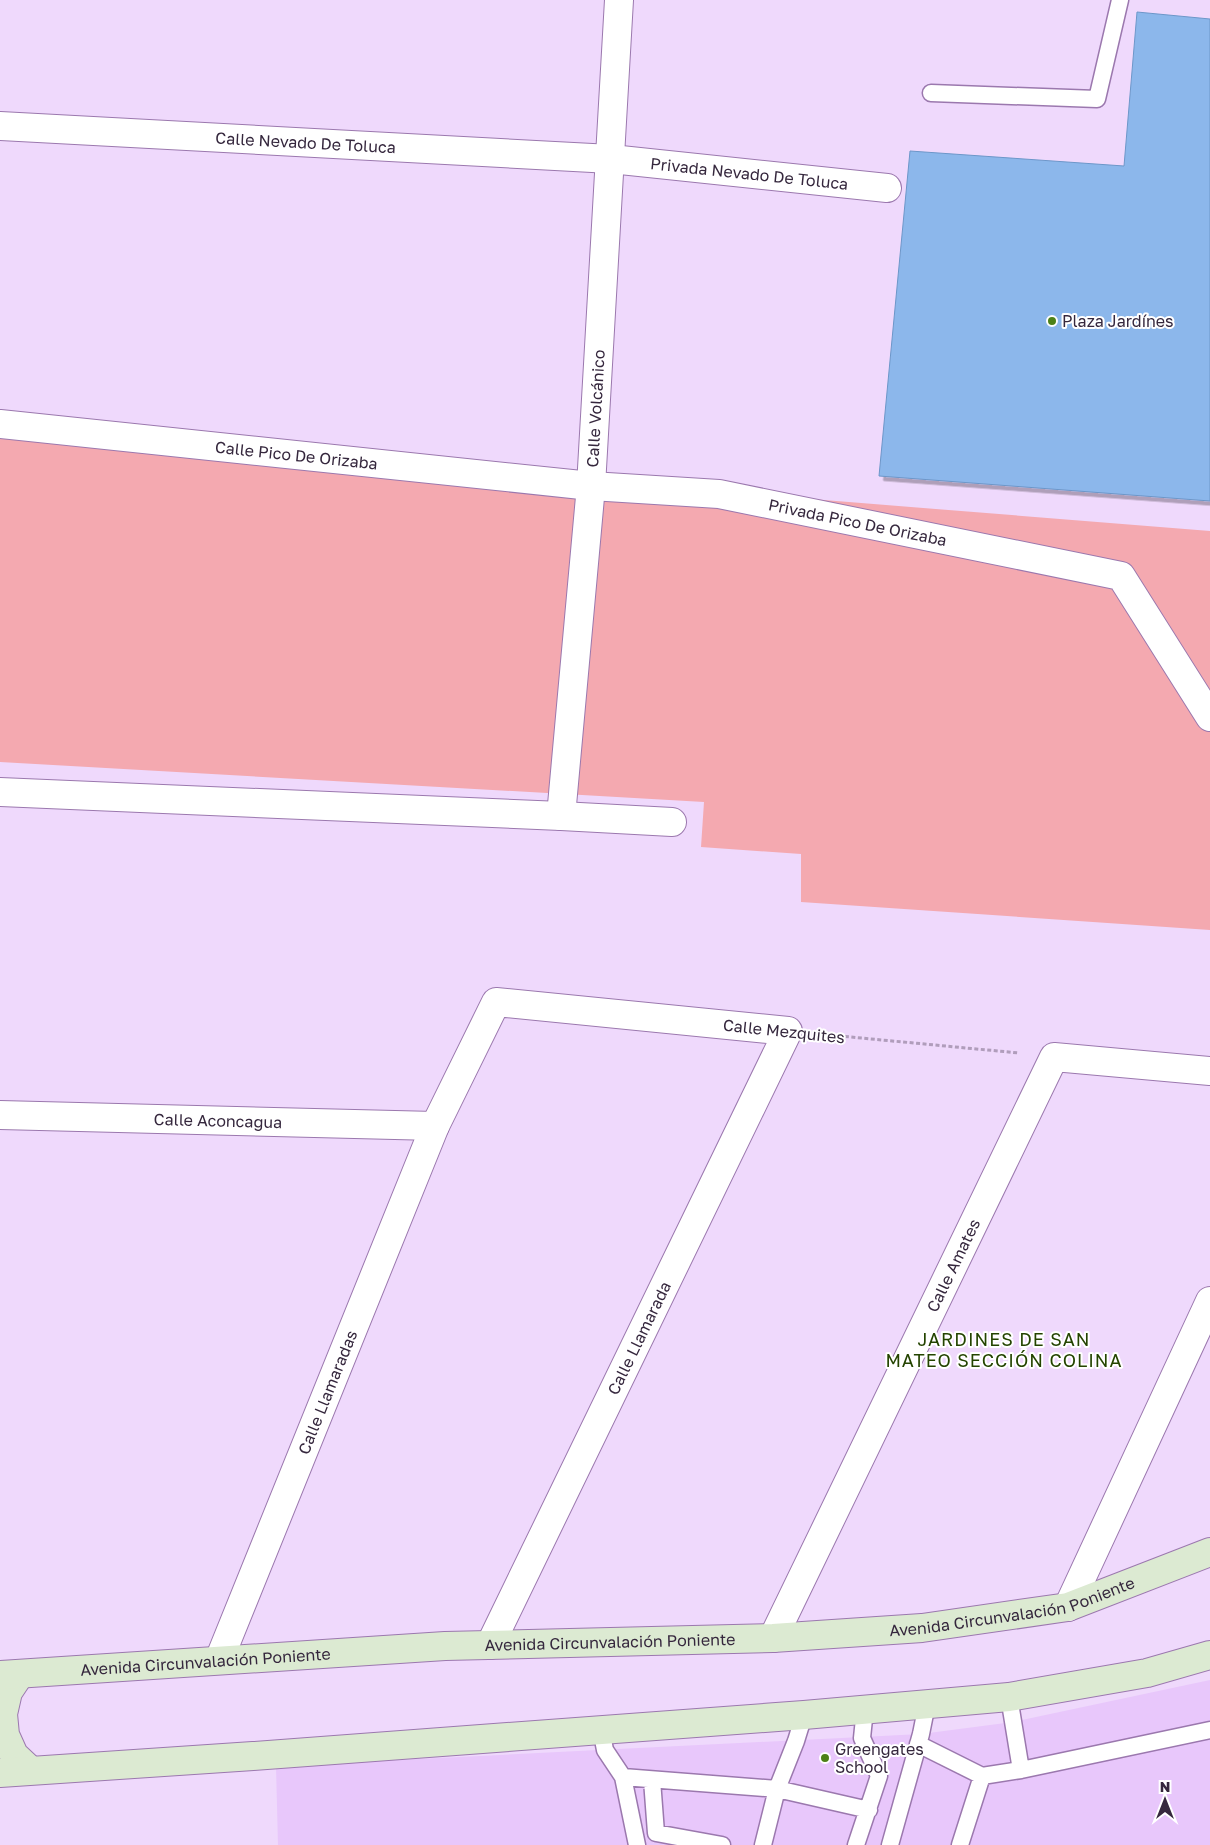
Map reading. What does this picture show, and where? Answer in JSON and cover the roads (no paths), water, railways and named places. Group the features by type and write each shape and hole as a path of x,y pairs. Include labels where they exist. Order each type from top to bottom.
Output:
{"main road":[{"name":"Avenida Circunvalación Poniente","path":"10,1675 219,1660 490,1645 773,1638 922,1628 1068,1607 1210,1552"},
{"path":"0,1773 804,1715 1009,1697 1147,1673 1210,1655"},
{"path":"10,1675 3,1714 5,1735 14,1755 30,1770"}],"street":[{"name":"Calle Volcánico","path":"561,816 591,486 619,0"},
{"name":"Calle Nevado De Toluca","path":"0,126 611,159"},
{"name":"Privada Nevado De Toluca","path":"611,159 888,188"},
{"name":"Calle Pico De Orizaba","path":"0,424 591,486"},
{"name":"Privada Pico De Orizaba","path":"591,486 719,494 1121,576 1210,717"},
{"path":"0,792 672,822"},
{"name":"Calle Mezquites","path":"435,1126 496,1002 788,1031"},
{"name":"Calle Llamarada","path":"490,1645 788,1031"},
{"name":"Calle Amates","path":"773,1638 1054,1057 1210,1071"},
{"name":"Calle Aconcagua","path":"0,1115 435,1126"},
{"name":"Calle Llamaradas","path":"219,1660 435,1126"},
{"path":"1068,1607 1210,1301"}],"lane":[{"path":"931,93 1097,99 1120,0"},
{"path":"1009,1697 1021,1770"},
{"path":"890,1845 927,1704"},
{"path":"856,1845 879,1776 862,1738 865,1709"},
{"path":"763,1845 776,1789 804,1715"},
{"path":"601,1729 605,1750 623,1777 637,1845"},
{"path":"918,1744 982,1776 1021,1770 1210,1730"},
{"path":"879,1776 908,1782"},
{"path":"960,1845 982,1776"},
{"path":"623,1777 776,1789 869,1810"},
{"path":"652,1780 656,1833 722,1845"}],"place":[{"name":"Plaza Jardínes","path":"1052,321"},
{"name":"Greengates School","path":"825,1758"}],"district":[{"name":"JARDINES DE SAN MATEO SECCIÓN COLINA","path":"1004,1350"}]}
